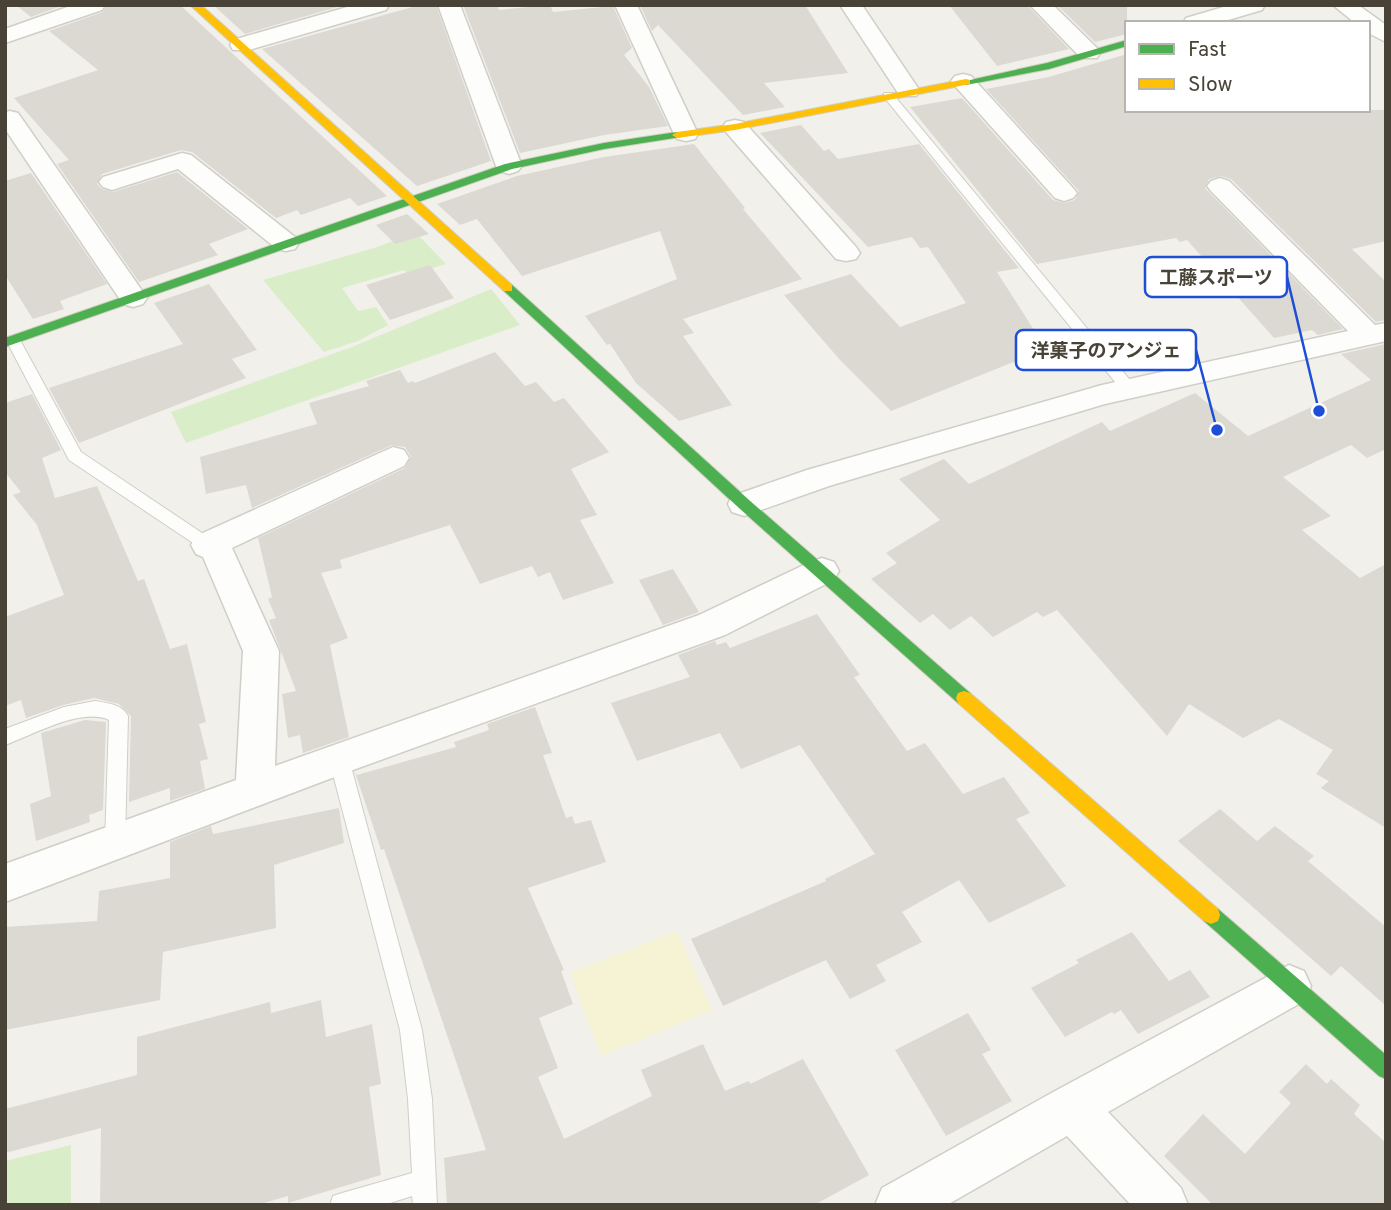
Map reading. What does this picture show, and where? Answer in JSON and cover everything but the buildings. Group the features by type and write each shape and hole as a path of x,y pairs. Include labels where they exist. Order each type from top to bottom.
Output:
{"street":[{"path":"5,36 94,5"},
{"path":"195,5 744,504 1289,986 1383,1061"},
{"path":"241,45 378,5"},
{"path":"449,5 509,166"},
{"path":"626,5 686,134"},
{"path":"851,5 898,93"},
{"path":"1041,5 1089,53"},
{"path":"1344,5 1366,21"},
{"path":"1200,21 1245,7"},
{"path":"1370,24 1386,35"},
{"path":"9,341 509,166 604,146 735,127 898,93 1049,66 1125,44"},
{"path":"962,82 1063,193"},
{"path":"10,118 134,298"},
{"path":"735,127 846,253"},
{"path":"111,182 182,160 286,243"},
{"path":"1220,186 1378,335"},
{"path":"744,504 818,478 1129,389 1378,335"},
{"path":"208,545 393,458"},
{"path":"208,545 216,549 261,651 255,792"},
{"path":"5,883 338,759 712,625 822,571"},
{"path":"899,1205 1289,986"},
{"path":"1071,1107 1164,1205"}],"lane":[{"path":"898,93 969,191 1129,389"},
{"path":"9,341 75,456 208,545"},
{"path":"5,737 98,707 111,709 119,716 115,843"},
{"path":"338,759 411,1030 420,1099 425,1193 342,1205"}],"green space":[{"path":"416,233 446,264 409,275 404,270 342,288 358,311 376,307 388,325 358,341 324,352 263,280 374,248"},
{"path":"491,289 520,325 186,443 171,412 352,347"},
{"path":"71,1145 71,1205 5,1205 5,1161"}],"sand":[{"path":"677,931 712,1010 601,1056 570,973"}],"traffic: fast":[{"path":"966,82 1049,66 1125,44"},
{"path":"5,343 509,166 604,146 677,135"},
{"path":"508,288 744,504 964,698"},
{"path":"1211,915 1386,1069"}],"traffic: slow":[{"path":"195,5 508,288"},
{"path":"677,135 735,127 966,82"},
{"path":"964,698 1211,915"}],"place":[{"name":"工藤スポーツ","path":"1319,411"},
{"name":"洋菓子のアンジェ","path":"1217,430"}]}
